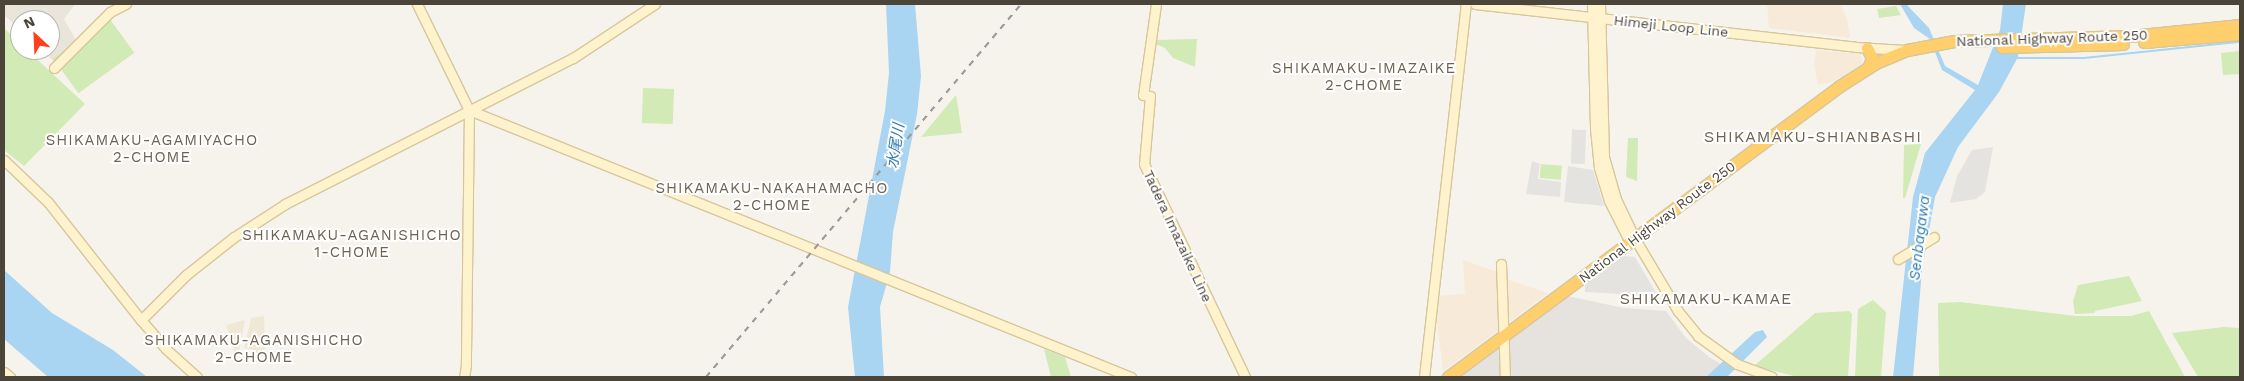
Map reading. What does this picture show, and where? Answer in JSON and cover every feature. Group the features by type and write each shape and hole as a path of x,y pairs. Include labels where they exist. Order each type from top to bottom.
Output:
{"highway":[{"name":"National Highway Route 250","path":"1448,377 1838,87 1868,68 1904,54 1948,46 2130,36 2240,25"},
{"name":"National Highway Route 250","path":"2028,42 2088,46 2240,34"},
{"path":"1867,48 1872,58 1868,68"}],"street":[{"path":"54,68 110,12 126,4"},
{"path":"417,4 469,110 466,355 464,377"},
{"path":"141,320 186,275 234,237 280,207 573,58 655,4"},
{"name":"Tadera Imazaike Line","path":"1156,4 1143,95 1150,96 1144,164 1245,377"},
{"path":"1424,377 1466,4"},
{"name":"Himeji Loop Line","path":"1475,4 1867,48 1904,54"},
{"path":"1592,4 1596,18"},
{"path":"1600,4 1596,18 1595,128 1599,168 1609,202 1627,236 1635,239 1678,311 1698,336 1737,364 1772,377"},
{"path":"469,110 1131,377"},
{"path":"4,160 48,202 141,320 166,349 197,377"},
{"path":"1898,259 1934,237"},
{"path":"1501,264 1505,377"},
{"path":"4,372 10,377"}],"shaded area":[{"path":"4,4 75,4 64,19 76,40 60,57 60,10 10,10 10,21 4,15"},
{"path":"1767,4 1840,4 1847,18 1850,38 1769,28"},
{"path":"1816,50 1861,54 1863,64 1830,83 1818,85 1814,64"},
{"path":"1572,130 1586,130 1585,164 1571,163"},
{"path":"1993,147 1985,192 1976,199 1950,203 1957,176 1972,150"},
{"path":"1532,161 1540,164 1538,179 1561,182 1560,197 1526,194"},
{"path":"1568,166 1593,170 1604,206 1564,202"},
{"path":"1623,256 1635,257 1658,296 1585,292 1585,284"},
{"path":"1463,260 1497,272 1500,329 1443,371 1435,304 1437,296 1465,294"},
{"path":"1503,278 1548,293 1504,326"},
{"path":"1567,296 1624,308 1666,311 1686,338 1709,357 1721,364 1706,377 1458,377"},
{"path":"264,316 265,349 253,354 251,349 244,348 251,318"},
{"path":"245,320 238,355 235,354 226,325"}],"green space":[{"path":"1896,6 1901,15 1879,18 1877,9"},
{"path":"109,18 134,53 78,93 54,60 60,60 60,54"},
{"path":"4,28 10,34 10,60 38,60 85,104 24,166 4,150"},
{"path":"1197,39 1195,67 1173,58 1165,48 1153,43 1154,40"},
{"path":"2240,51 2240,74 2223,75 2221,53"},
{"path":"643,88 674,89 673,124 642,123"},
{"path":"956,95 962,133 921,137"},
{"path":"1628,138 1638,138 1637,181 1626,177"},
{"path":"1921,144 1905,198 1903,198 1904,145"},
{"path":"1541,164 1562,166 1561,180 1540,178"},
{"path":"2129,276 2142,301 2095,311 2095,313 2075,314 2073,301 2078,285"},
{"path":"1873,300 1886,312 1881,377 1855,377 1858,309"},
{"path":"1960,302 2076,316 2131,316 2149,311 2185,377 1939,377 1938,303"},
{"path":"1849,311 1852,314 1848,377 1794,376 1754,366 1815,313"},
{"path":"2224,327 2240,328 2240,377 2198,377 2172,333"},
{"path":"1044,349 1065,357 1071,377 1051,377"}],"water":[{"name":"水尾川","path":"886,4 915,4 921,76 917,114 893,232 890,272 880,307 884,377 855,377 848,307 885,111 889,73"},
{"name":"Senbagawa","path":"1900,4 1906,4 1929,28 1945,66 1978,85 2000,30 2003,4 2026,4 2018,57 1999,92 1958,147 1935,197 1922,270 1913,377 1893,377 1913,197 1925,153 1975,90 1942,70 1930,39 1914,28"},
{"path":"4,270 52,313 113,350 147,377 48,377 4,339"},
{"path":"1763,330 1767,337 1727,377 1706,377 1755,332"}],"waterway":[{"path":"2016,58 2084,58 2240,42"}],"railway":[{"path":"706,377 1021,4"}],"district":[{"name":"SHIKAMAKU-IMAZAIKE 2-CHOME","path":"1364,76"},
{"name":"SHIKAMAKU-SHIANBASHI","path":"1813,137"},
{"name":"SHIKAMAKU-AGAMIYACHO 2-CHOME","path":"152,148"},
{"name":"SHIKAMAKU-NAKAHAMACHO 2-CHOME","path":"772,196"},
{"name":"SHIKAMAKU-AGANISHICHO 1-CHOME","path":"352,244"},
{"name":"SHIKAMAKU-KAMAE","path":"1706,299"},
{"name":"SHIKAMAKU-AGANISHICHO 2-CHOME","path":"254,348"}]}
